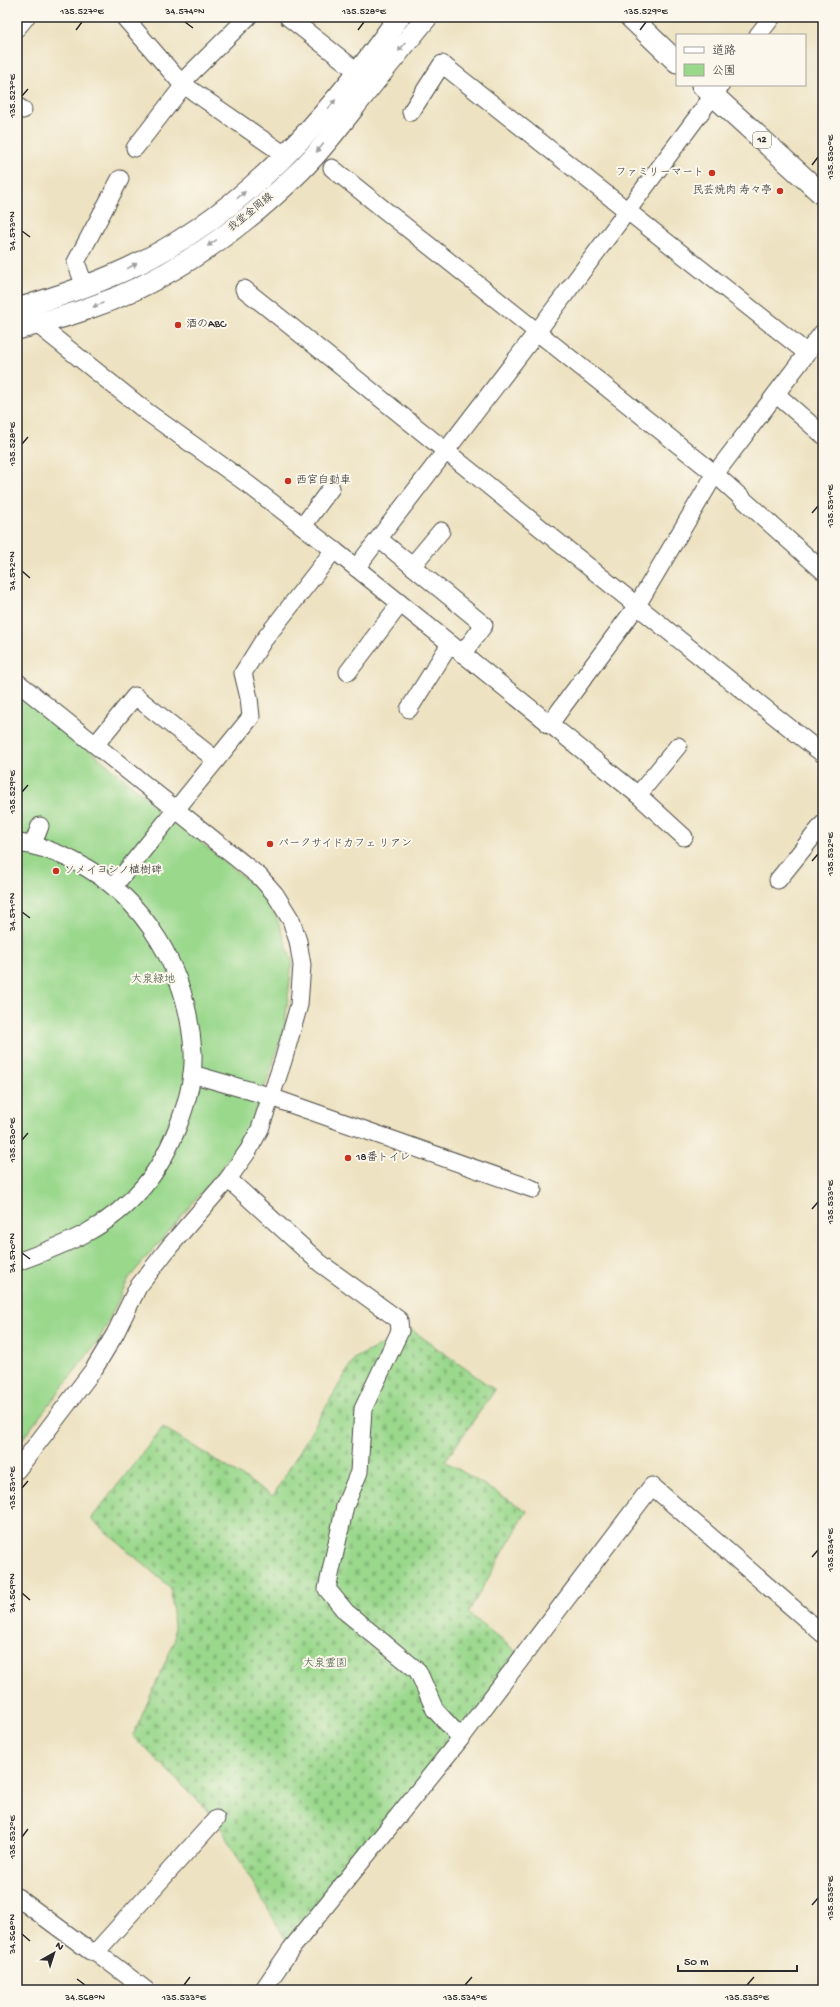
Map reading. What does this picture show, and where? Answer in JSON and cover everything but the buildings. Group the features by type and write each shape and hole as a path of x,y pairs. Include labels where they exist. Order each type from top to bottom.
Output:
{"main road":[{"name":"我堂金岡線","path":"17,309 85,287 126,270 171,245 213,218 249,189 321,118 399,17"},
{"name":"我堂金岡線","path":"17,329 90,308 135,289 184,262 263,205 303,168 336,130 427,17"},
{"path":"630,17 676,61"},
{"name":"12","path":"712,88 823,195"}],"street":[{"path":"17,28 26,17"},
{"path":"124,17 182,84 285,155"},
{"path":"135,148 182,84 248,17"},
{"path":"759,34 772,17"},
{"path":"297,20 358,72"},
{"path":"410,112 442,64 807,353"},
{"path":"356,568 628,211 712,88"},
{"path":"332,168 715,474 823,571"},
{"path":"85,287 76,262 120,179"},
{"path":"244,289 446,450 636,607 823,754"},
{"path":"37,324 148,412 249,485 334,550 549,725 638,795 684,837"},
{"path":"549,725 636,607 715,474 823,332"},
{"path":"776,394 823,435"},
{"path":"303,526 331,488"},
{"path":"412,566 441,531"},
{"path":"379,539 484,626 456,649 409,709"},
{"path":"114,886 251,717 249,698 243,672 263,641 334,550"},
{"path":"348,672 400,604"},
{"path":"17,682 260,877 275,894 291,920 298,941 302,965 299,1006 257,1134 248,1151 228,1179 170,1246 138,1287 115,1334 94,1369 17,1470"},
{"path":"96,744 135,696 216,760"},
{"path":"638,795 678,746"},
{"path":"778,880 823,824"},
{"path":"17,1262 69,1243 111,1219 145,1185 178,1128 192,1074 193,1052 184,997 172,963 154,930 114,886 92,870 63,856 25,844 40,826"},
{"path":"192,1074 270,1097 534,1189"},
{"path":"228,1179 320,1263 399,1320 400,1331 363,1409 358,1472 345,1506 326,1589 346,1612 418,1671 435,1710 461,1738"},
{"path":"263,1990 291,1949 461,1738 652,1486 823,1634"},
{"path":"96,1952 216,1819"},
{"path":"17,1897 90,1951 96,1952 146,1990"}],"green space":[{"name":"大泉緑地","path":"17,690 261,892 276,916 292,961 285,1025 270,1073 246,1133 219,1172 129,1278 100,1338 17,1446"},
{"name":"大泉霊園","path":"412,1330 495,1390 445,1461 527,1511 468,1613 523,1657 291,1949 216,1819 133,1736 175,1640 171,1588 91,1519 163,1427 273,1496 355,1358"}],"place":[{"name":"ファミリーマート","path":"712,173"},
{"name":"民芸焼肉 寿々亭","path":"780,191"},
{"name":"酒のABC","path":"178,325"},
{"name":"西宮自動車","path":"288,481"},
{"name":"パークサイドカフェ リアン","path":"270,844"},
{"name":"ソメイヨシノ植樹碑","path":"56,871"},
{"name":"18番トイレ","path":"348,1158"}]}
